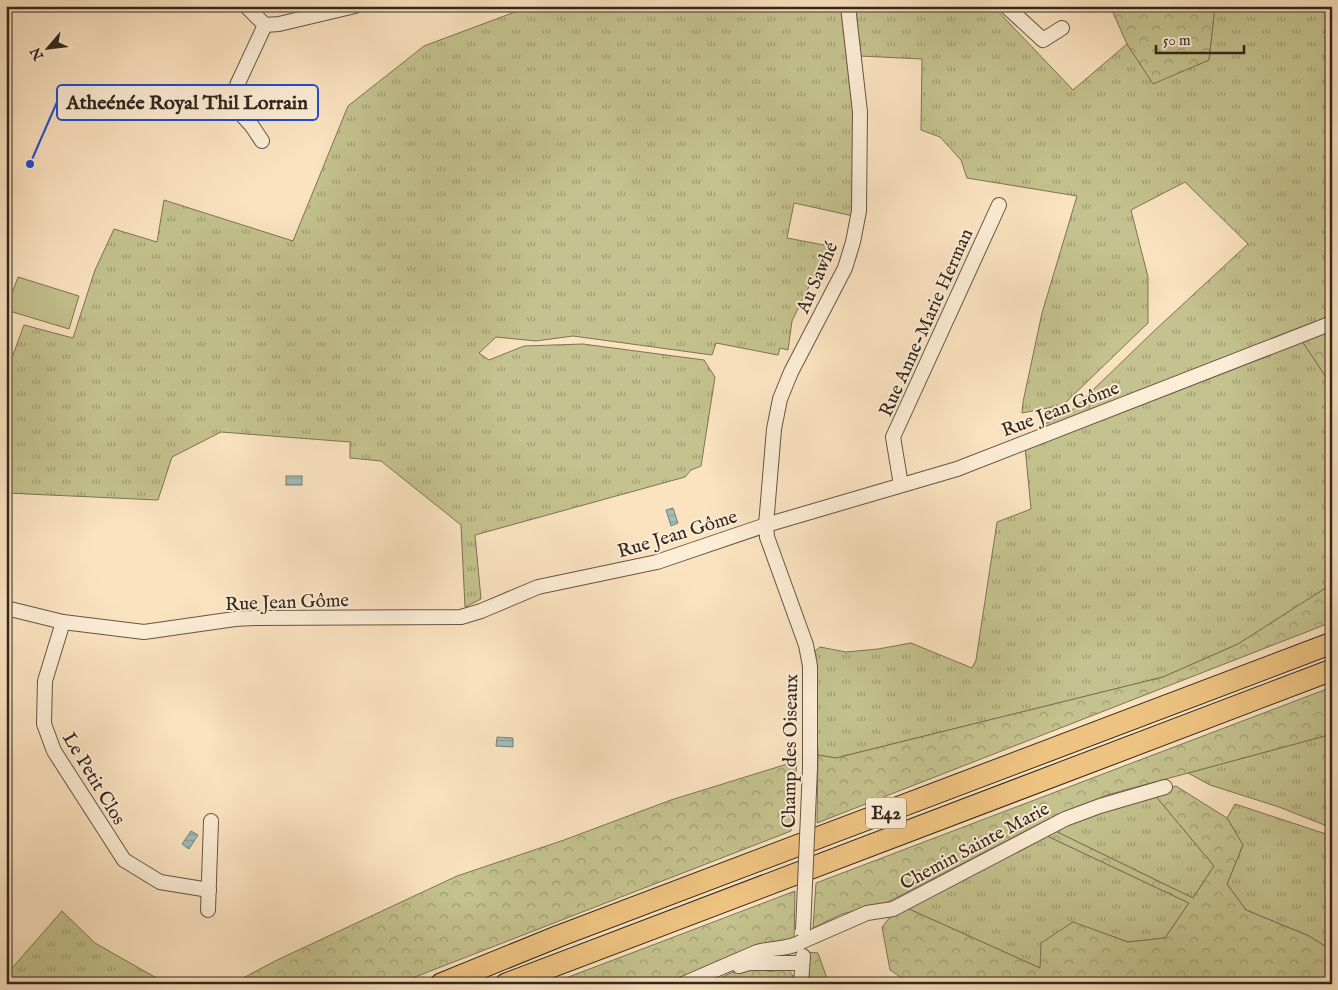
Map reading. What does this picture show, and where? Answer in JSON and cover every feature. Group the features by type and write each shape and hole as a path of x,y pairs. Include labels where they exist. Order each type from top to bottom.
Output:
{"highway":[{"name":"E42","path":"441,984 560,936 1332,643"},
{"name":"E42","path":"506,984 1332,670"}],"street":[{"path":"246,6 265,25 279,24 355,6"},
{"name":"Au Sawhé","path":"766,525 774,429 780,399 791,372 845,268 853,242 859,211 860,112 848,6"},
{"path":"1006,6 1043,40 1062,28"},
{"path":"231,103 238,83 265,25"},
{"path":"207,112 220,102 231,103 252,126 262,141"},
{"name":"Rue Anne-Marie Herman","path":"901,485 893,437 999,204"},
{"name":"Rue Jean Gôme","path":"6,608 63,622 144,632 254,618 461,617 481,611 538,587 640,567 766,525 957,469 1332,323"},
{"name":"Champ des Oiseaux","path":"766,525 766,537 806,645 810,666 810,768 801,984"},
{"name":"Le Petit Clos","path":"63,622 45,681 44,724 54,751 124,860 160,882 209,890"},
{"name":"Chemin Sainte Marie","path":"683,984 757,952 766,949 794,947 803,936 866,914 894,909 1065,819 1100,806 1165,787"},
{"path":"208,910 211,821"},
{"path":"694,984 749,963 802,963"}],"green space":[{"path":"531,6 844,6 858,109 853,216 794,203 787,238 829,246 792,321 788,350 780,348 778,355 716,343 712,355 573,336 536,341 496,337 479,353 489,360 524,346 583,344 704,360 715,377 701,466 691,470 685,477 475,535 481,599 465,607 461,525 381,461 350,458 350,442 221,432 172,457 158,500 6,493 6,374 24,325 73,338 95,270 114,229 157,242 164,200 293,241 348,106 424,46"},
{"path":"855,6 993,6 1073,90 1127,44 1153,83 1209,60 1215,6 1332,6 1332,318 1200,370 1091,409 1043,430 1043,425 1072,410 1248,244 1185,182 1131,210 1148,277 1148,323 1063,405 1022,413 1042,313 1077,196 967,178 961,160 940,137 921,130 922,59 860,56"},
{"path":"1110,6 1215,6 1209,60 1153,84 1127,44"},
{"path":"18,277 79,296 69,329 6,310"},
{"path":"1327,331 1332,339 1332,386 1302,341"},
{"path":"1302,341 1332,386 1332,584 1238,644 1163,677 836,758 818,755 814,658 815,651 820,647 846,652 911,643 972,668 976,660 997,522 1031,509 1025,447 1131,403 1208,379"},
{"path":"1332,584 1332,622 817,823 818,755 836,758 1163,677 1238,644"},
{"path":"1332,687 1332,734 1107,795 1047,820 886,903 842,914 813,928 816,883"},
{"path":"1332,734 1332,828 1279,807 1210,785 1188,773"},
{"path":"797,761 791,831 397,984 232,984 275,961 457,876 564,840 671,800"},
{"path":"1176,786 1227,818 1243,845 1227,884 1246,910 1309,936 1332,949 1332,984 911,984 890,970 882,927 900,905 1040,968 1041,943 1073,922 1128,942 1165,938 1189,903 1043,834 1051,829 1193,898 1214,866 1154,794"},
{"path":"1154,794 1214,866 1193,898 1051,829"},
{"path":"1235,804 1332,836 1332,949 1309,936 1246,910 1227,884 1243,845 1227,818"},
{"path":"1043,834 1189,903 1165,938 1128,942 1072,922 1040,968 900,905"},
{"path":"795,891 794,941 761,947 670,984 550,984"},
{"path":"62,911 95,943 167,984 6,984 6,975"},
{"path":"807,952 818,953 829,984 807,984"},
{"path":"759,968 770,971 781,968 789,970 793,976 793,984 715,984 730,973"}],"water":[{"path":"286,476 302,476 302,485 286,485"},
{"path":"673,508 678,523 671,526 666,510"},
{"path":"497,737 513,738 513,747 496,746"},
{"path":"191,831 198,835 189,849 182,844"}],"place":[{"name":"Atheénée Royal Thil Lorrain","path":"30,164"}]}
